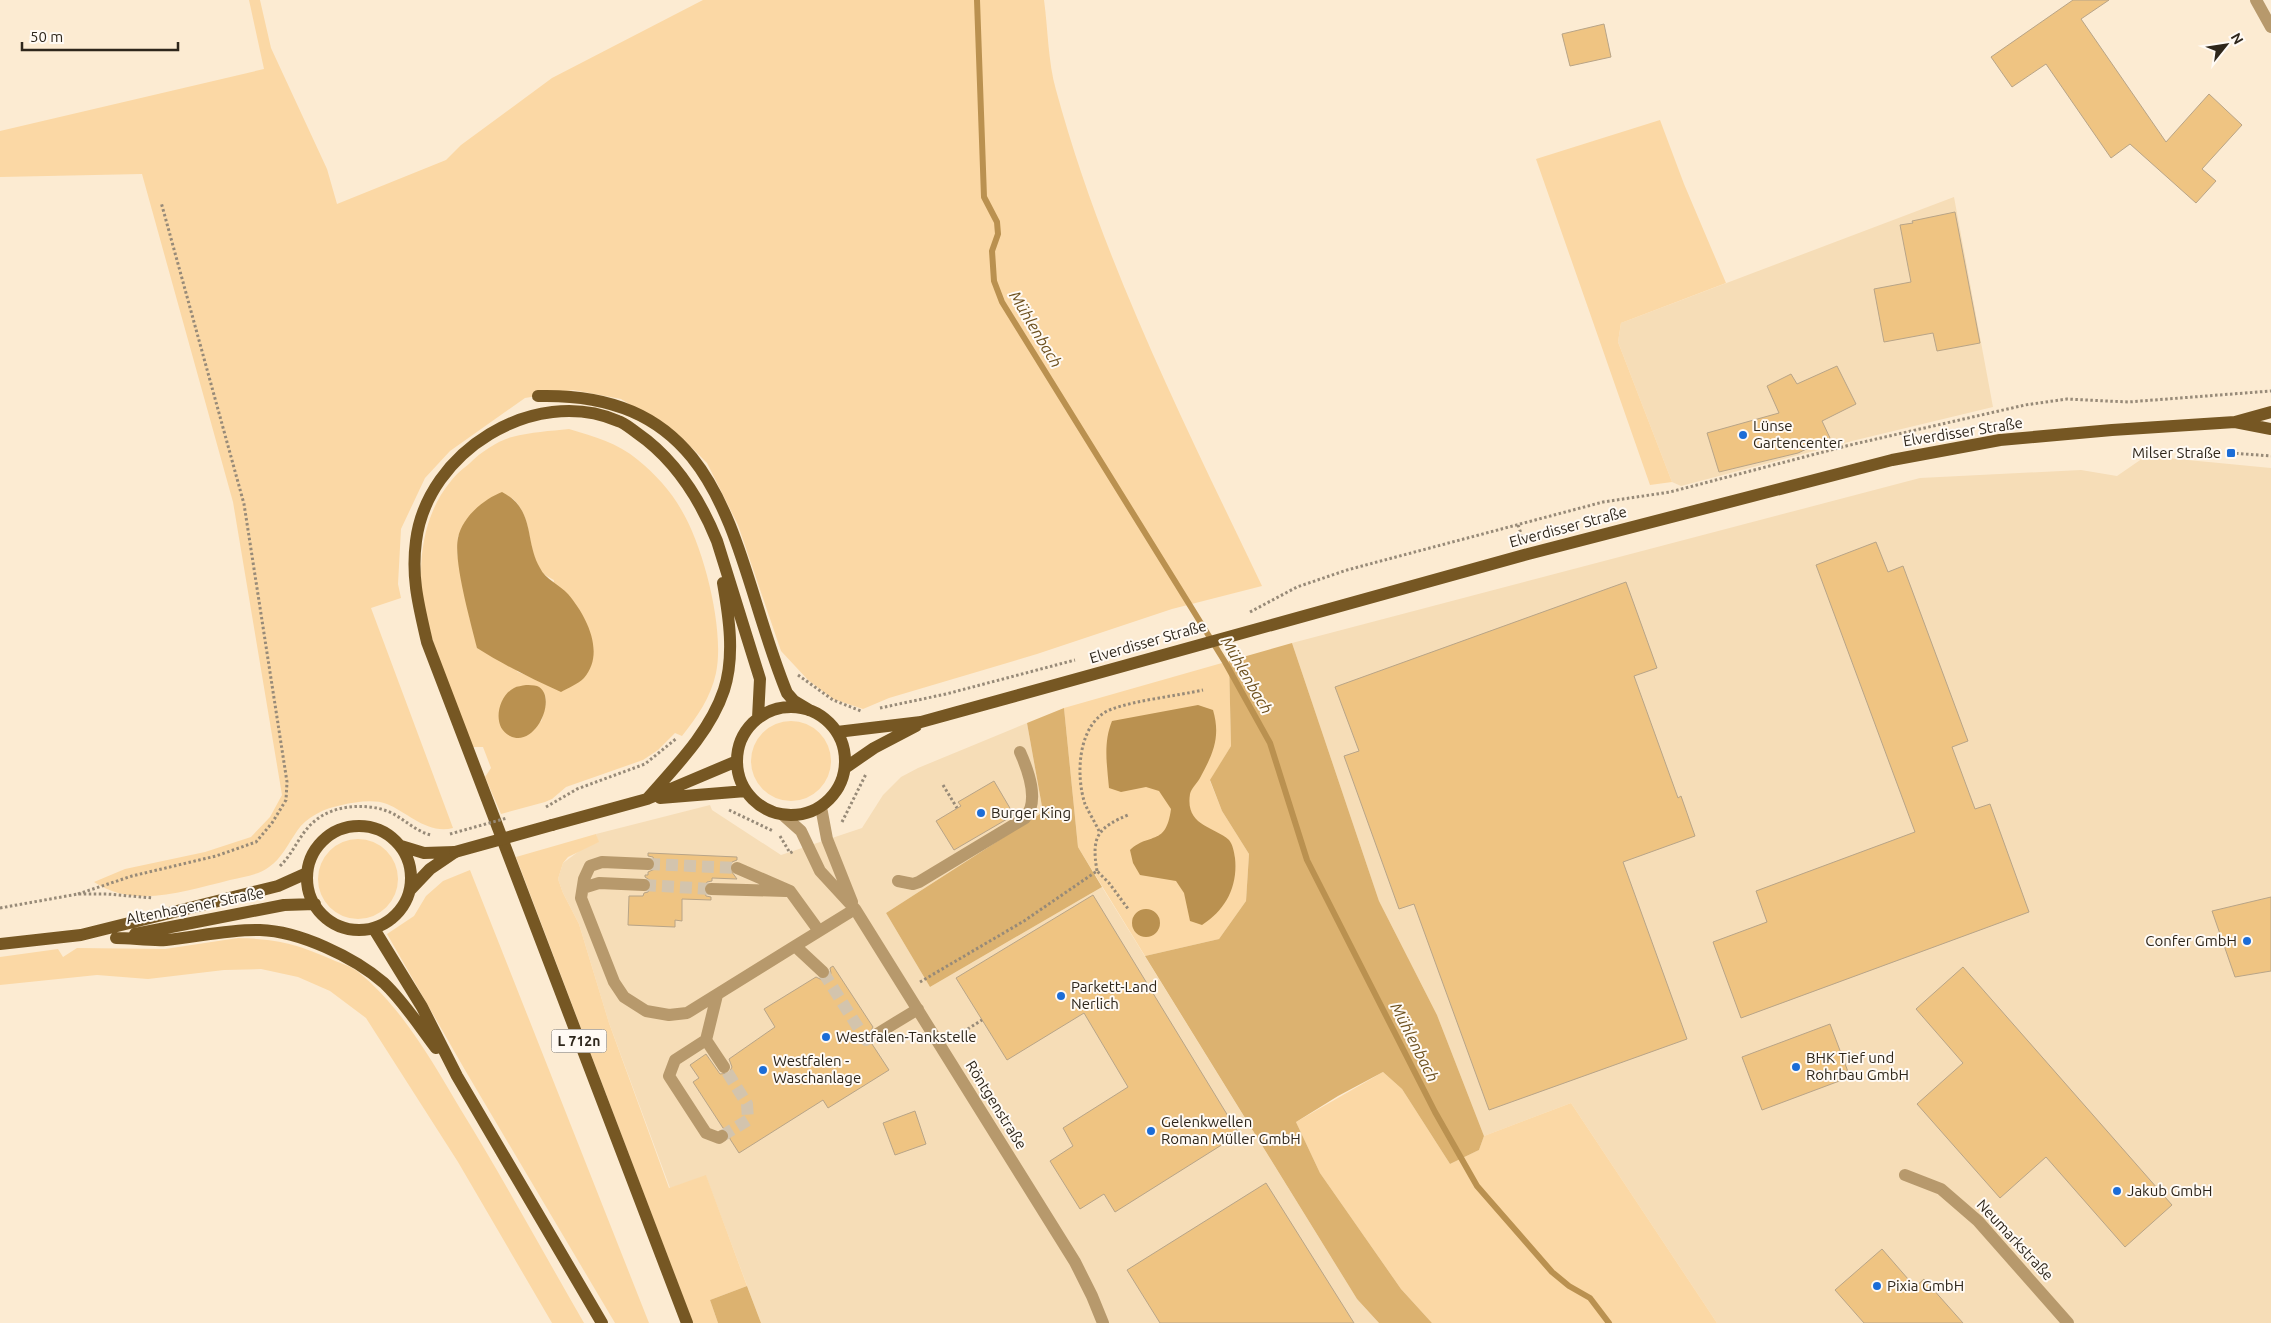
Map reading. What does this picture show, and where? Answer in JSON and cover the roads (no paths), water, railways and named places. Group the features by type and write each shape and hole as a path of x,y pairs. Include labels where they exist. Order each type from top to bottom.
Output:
{"main road":[{"path":"538,396 566,395 591,398 618,405 662,429 683,446 715,489 730,521 787,693 794,701 809,710 829,722 837,732 844,750 845,768 834,794 821,807 799,815 783,815 764,808 746,791 740,779 737,761 741,739 751,724 758,718 777,709 790,707 809,710"},
{"name":"L 712n","path":"687,1323 427,642 415,592 416,540 428,498 460,456 497,428 537,413 580,411 619,421 653,444 685,479 710,524 717,542"},
{"name":"Elverdisser Straße","path":"837,732 921,722 1528,554 1892,460 2000,440 2235,422 2271,412"},
{"name":"Elverdisser Straße","path":"2235,422 2271,429"},
{"path":"717,542 760,679 758,718"},
{"path":"647,799 690,748 712,718 724,689 730,630 717,542"},
{"name":"Elverdisser Straße","path":"845,768 874,748 921,722"},
{"path":"401,846 424,853 455,852 647,799 737,761"},
{"path":"647,799 746,791"},
{"path":"352,826 375,828 393,837 401,846 411,871 410,890 404,906 391,920 374,929 357,930 337,926 320,912 309,892 307,873 311,858 319,844 330,834 352,826"},
{"path":"410,890 430,869 455,852"},
{"name":"Altenhagener Straße","path":"0,944 81,935 278,886 307,873"},
{"name":"Altenhagener Straße","path":"81,935 116,938 284,905 315,904"},
{"path":"374,929 422,1007 457,1076 602,1323"},
{"path":"116,938 164,940 228,931 261,930 285,933 308,940 344,957 384,983 457,1076"}],"street":[{"path":"2256,0 2271,27"},
{"path":"898,881 913,884 919,882 1025,818 1031,811 1033,802 1025,764 1020,752"},
{"name":"Röntgenstraße","path":"821,807 826,839 855,909 1075,1262 1103,1323"},
{"name":"Röntgenstraße","path":"783,815 801,831 820,871 855,909"},
{"path":"648,864 602,862 590,866 584,879 581,898 614,982 624,997 646,1011 669,1015 686,1013 717,996 855,909"},
{"path":"737,868 790,891 819,931"},
{"path":"583,888 599,883 644,885"},
{"path":"711,889 790,891"},
{"path":"796,946 823,972"},
{"path":"717,996 706,1040 675,1060 669,1076 706,1133 719,1138 722,1136"},
{"path":"877,1034 918,1009"},
{"path":"706,1040 724,1067"},
{"name":"Neumarkstraße","path":"1905,1175 1941,1189 1978,1221 2068,1323"}],"waterway":[{"name":"Mühlenbach","path":"977,0 984,197 997,222 998,234 992,251 994,281 1002,302 1225,662 1270,743 1307,860 1435,1112 1477,1186 1552,1272 1569,1286 1590,1298 1609,1323"}],"tunnel":[{"path":"648,864 737,868"},
{"path":"644,885 711,889"},
{"path":"823,972 866,1040 877,1034"},
{"path":"722,1136 748,1120 747,1104 724,1067"}],"place":[{"name":"Lünse Gartencenter","path":"1743,435"},
{"name":"Milser Straße","path":"2231,453"},
{"name":"Burger King","path":"981,813"},
{"name":"Confer GmbH","path":"2247,941"},
{"name":"Parkett-Land Nerlich","path":"1061,996"},
{"name":"Westfalen-Tankstelle","path":"826,1037"},
{"name":"BHK Tief und Rohrbau GmbH","path":"1796,1067"},
{"name":"Westfalen - Waschanlage","path":"763,1070"},
{"name":"Gelenkwellen Roman Müller GmbH","path":"1151,1131"},
{"name":"Jakub GmbH","path":"2117,1191"},
{"name":"Pixia GmbH","path":"1877,1286"}]}
